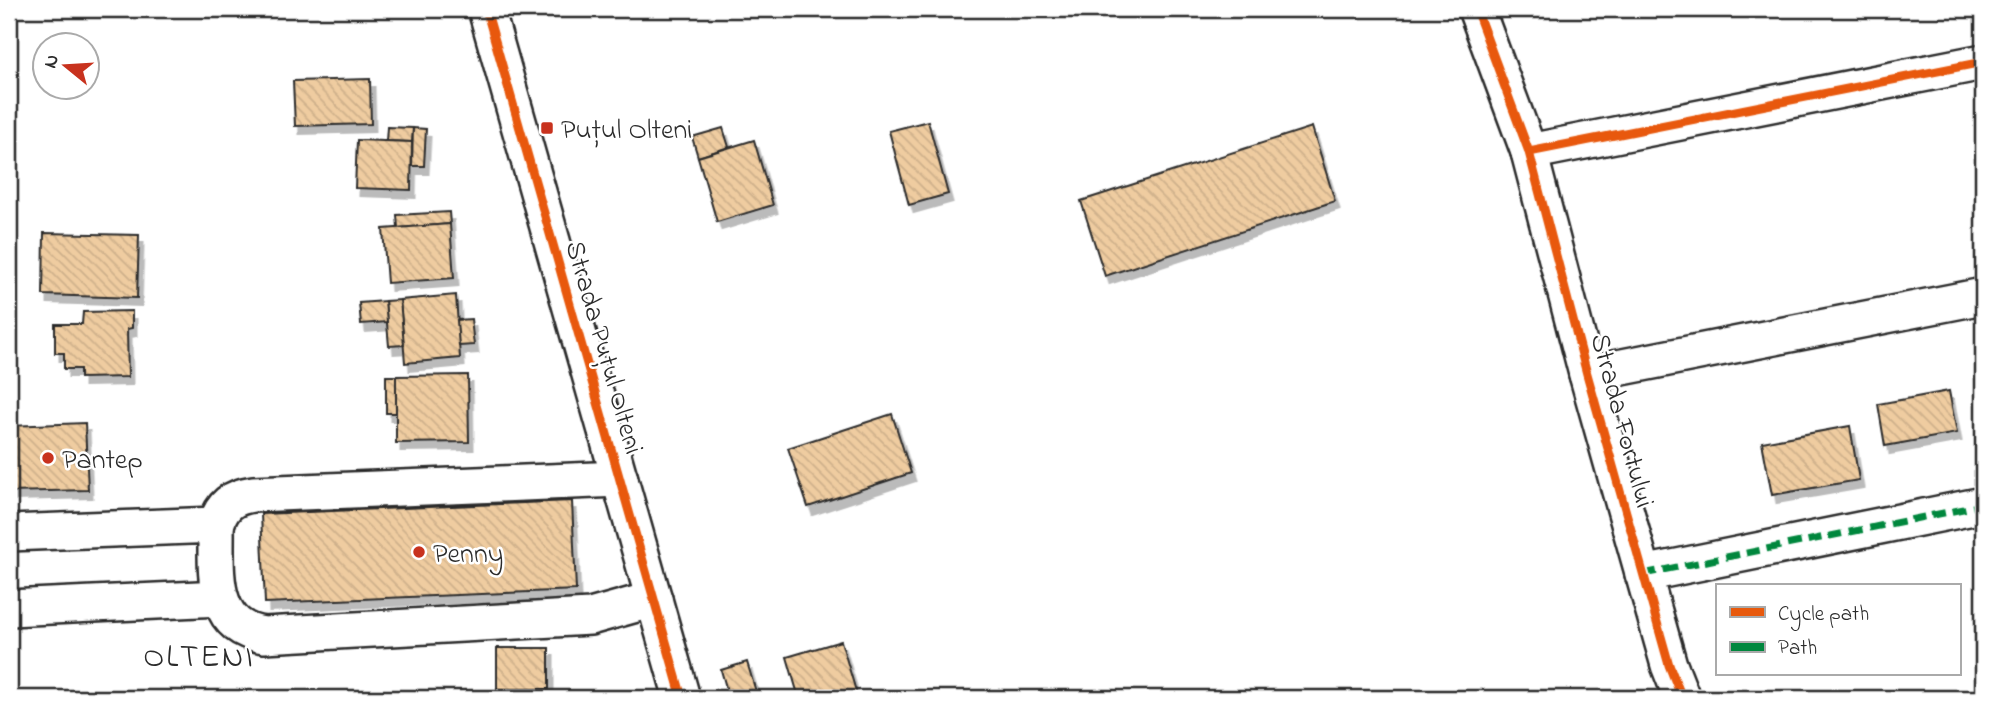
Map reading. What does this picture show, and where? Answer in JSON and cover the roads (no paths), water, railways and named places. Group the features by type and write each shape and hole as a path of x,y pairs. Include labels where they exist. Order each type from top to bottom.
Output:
{"street":[{"name":"Strada Puțul Olteni","path":"486,9 682,698"},
{"name":"Strada Fortului","path":"1476,9 1530,152 1587,374 1669,665 1682,698"},
{"path":"1530,152 1983,62"},
{"path":"1587,374 1983,296"},
{"path":"620,479 253,494 231,500 224,506 216,525 220,598 224,611 236,624 250,633 264,635 590,617 654,598"},
{"path":"1643,574 1983,505"},
{"path":"9,533 216,525"},
{"path":"9,608 220,598"}],"place":[{"name":"Puțul Olteni","path":"547,128"},
{"name":"Pantep","path":"48,458"},
{"name":"Penny","path":"419,552"}],"district":[{"name":"OLTENI","path":"199,655"}]}
